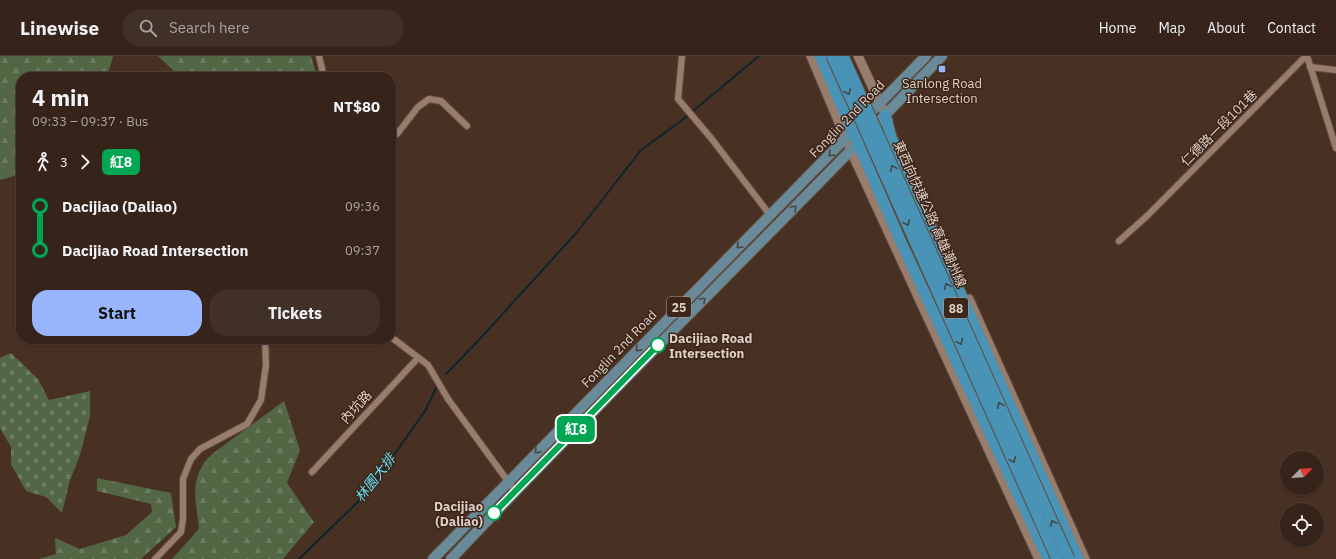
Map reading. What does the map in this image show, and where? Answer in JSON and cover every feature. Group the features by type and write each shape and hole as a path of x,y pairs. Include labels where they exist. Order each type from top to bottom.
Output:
{"highway":[{"path":"820,56 849,135 1048,559"},
{"name":"東西向快速公路 高雄潮州線","path":"832,56 1057,559"},
{"name":"東西向快速公路 高雄潮州線","path":"843,56 1069,559"},
{"path":"885,115 891,137 1078,559"}],"main road":[{"path":"812,56 849,135"},
{"path":"858,56 1085,559"},
{"name":"Fonglin 2nd Road","path":"432,559 926,56"},
{"name":"Fonglin 2nd Road","path":"451,559 515,491 855,148 942,56"},
{"path":"855,148 1039,559"}],"street":[{"path":"319,56 323,72"},
{"path":"682,56 678,99 699,122 770,215"},
{"path":"1306,56 1336,148"},
{"name":"仁德路一段101巷","path":"1119,241 1147,216 1306,56"},
{"path":"1310,67 1336,70"},
{"path":"396,134 418,107 429,99 441,101 467,126"},
{"path":"396,341 428,365 448,399 515,491"},
{"path":"155,559 181,532 183,519 183,478 192,459 200,450 247,424 261,400 266,365 265,344"},
{"name":"內坑路","path":"312,472 418,358"}],"green space":[{"path":"0,56 113,56 108,72 16,72 16,175 0,180"},
{"path":"158,56 311,56 316,72 175,72"},
{"path":"11,353 38,379 49,400 90,391 90,416 80,455 70,480 62,513 46,497 26,491 11,464 11,447 0,428 0,358"},
{"path":"284,401 300,450 287,483 314,522 283,559 172,559 199,529 195,489 199,471 204,463 212,454"},
{"path":"97,478 171,493 176,527 141,559 39,559 56,554 55,538 80,549 126,535 152,512 151,504 97,491"}],"waterway":[{"path":"446,374 578,231 641,150 681,121 759,56"},
{"name":"林園大排","path":"299,559 367,493 425,411 437,386"}],"bus line":[{"name":"紅8","path":"494,513 658,345"}],"place":[{"name":"Sanlong Road Intersection","path":"942,69"},
{"name":"Dacijiao Road Intersection","path":"658,345"},
{"name":"Dacijiao (Daliao)","path":"494,513"}]}
